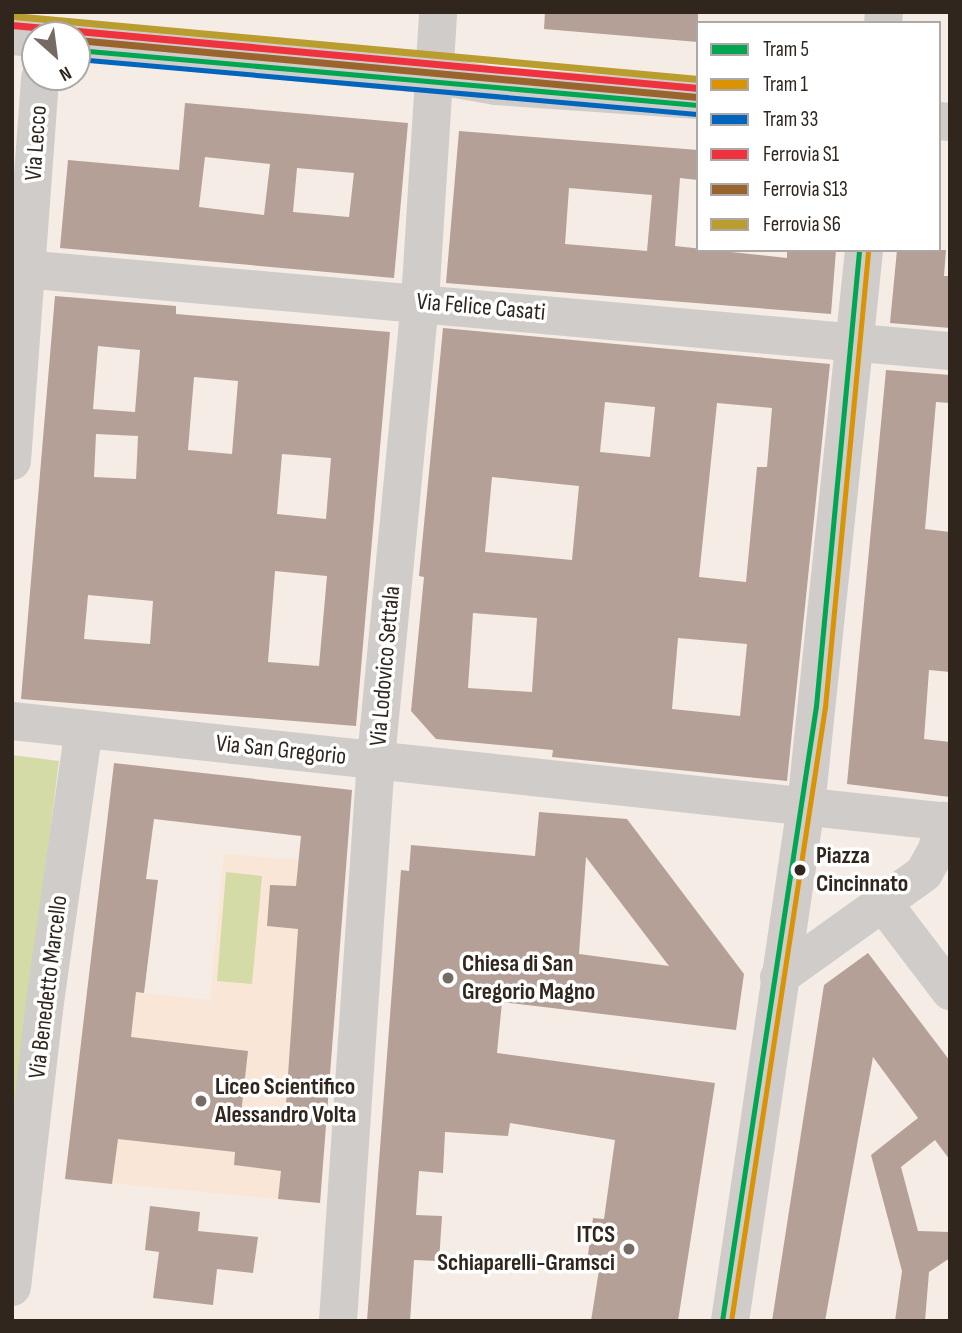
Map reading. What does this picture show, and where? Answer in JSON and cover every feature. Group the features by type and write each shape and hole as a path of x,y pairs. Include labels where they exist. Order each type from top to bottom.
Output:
{"street":[{"name":"Via Lodovico Settala","path":"338,1321 376,759 421,301 438,12"},
{"path":"92,43 433,75 496,86 696,100"},
{"path":"496,86 561,112 696,128"},
{"name":"Via Lecco","path":"12,461 20,268 39,91"},
{"path":"730,1321 806,806 864,252"},
{"name":"Via Felice Casati","path":"20,268 421,301 950,351"},
{"name":"Via San Gregorio","path":"12,721 806,806"},
{"name":"Via Benedetto Marcello","path":"12,1287 44,1009 84,729"},
{"path":"779,977 883,903 931,864 946,822 806,806"},
{"path":"883,903 950,991"}],"shaded area":[{"name":"Liceo Scientifico Alessandro Volta","path":"224,854 347,863 320,1203 65,1179 87,987 210,1000"}],"green space":[{"path":"12,755 59,761 12,1136"},
{"path":"226,872 262,876 252,984 217,981"}],"building":[{"path":"545,12 698,12 696,42 544,29"},
{"path":"185,103 408,123 394,278 60,248 68,160 179,170","holes":["205,157 270,164 264,215 199,207","297,168 354,173 349,217 293,212"]},
{"path":"459,131 696,150 696,180 680,178 675,246 696,248 696,252 731,252 787,258 787,252 836,252 831,314 446,283","holes":["569,188 652,195 647,251 565,244"]},
{"path":"946,250 944,276 950,276 950,328 890,323 897,252"},
{"path":"55,296 176,306 176,314 390,332 356,726 21,699","holes":["98,346 140,350 135,412 93,409","194,377 238,381 232,454 188,450","96,434 138,436 136,479 94,477","282,454 331,458 326,519 277,514","275,571 327,576 319,666 268,662","88,595 153,601 150,644 84,639"]},
{"path":"443,328 830,364 787,781 552,757 553,750 436,739 411,711 424,577 419,576","holes":["605,402 655,407 650,457 600,452","717,403 772,408 767,467 757,467 746,582 699,577","492,477 579,486 572,560 485,552","473,613 537,618 532,692 468,688","678,638 747,644 740,716 672,709"]},
{"path":"886,370 950,375 950,403 936,402 925,529 950,532 950,672 929,670 924,739 950,742 950,797 847,784"},
{"path":"114,763 352,790 320,1203 278,1199 281,1171 234,1165 235,1152 118,1139 112,1184 65,1179","holes":["154,819 301,836 296,886 270,885 267,926 298,929 285,1119 241,1114 248,1051 131,1037 136,992 144,993 158,880 146,879"]},
{"path":"539,812 627,819 744,974 736,1030 502,1002 497,1053 715,1083 678,1321 591,1321 599,1270 586,1269 593,1218 604,1219 615,1140 510,1123 508,1136 445,1132 443,1173 419,1171 416,1215 442,1216 439,1261 414,1260 410,1321 367,1321 401,870 409,871 411,845 535,856","holes":["586,857 669,966 579,954"]},
{"path":"868,953 950,1061 950,1160 935,1140 901,1167 918,1231 950,1232 950,1258 929,1272 925,1321 895,1321 902,1271 871,1155 918,1118 873,1057 825,1321 772,1321 824,985"},
{"path":"150,1206 200,1212 198,1231 258,1237 253,1273 217,1269 213,1305 153,1298 159,1252 145,1250"}],"tram line":[{"name":"5","path":"91,51 696,105"},
{"name":"33","path":"91,60 696,114"},
{"name":"5","path":"722,1321 816,706 859,252"},
{"name":"1","path":"731,1321 825,707 868,252"}],"rail line":[{"name":"S6","path":"13,16 696,79"},
{"name":"S1","path":"12,25 696,88"},
{"name":"S13","path":"91,41 696,97"}],"place":[{"name":"Piazza Cincinnato","path":"800,870"},
{"name":"Chiesa di San Gregorio Magno","path":"448,978"},
{"name":"Liceo Scientifico Alessandro Volta","path":"201,1101"},
{"name":"ITCS Schiaparelli-Gramsci","path":"629,1249"}]}
